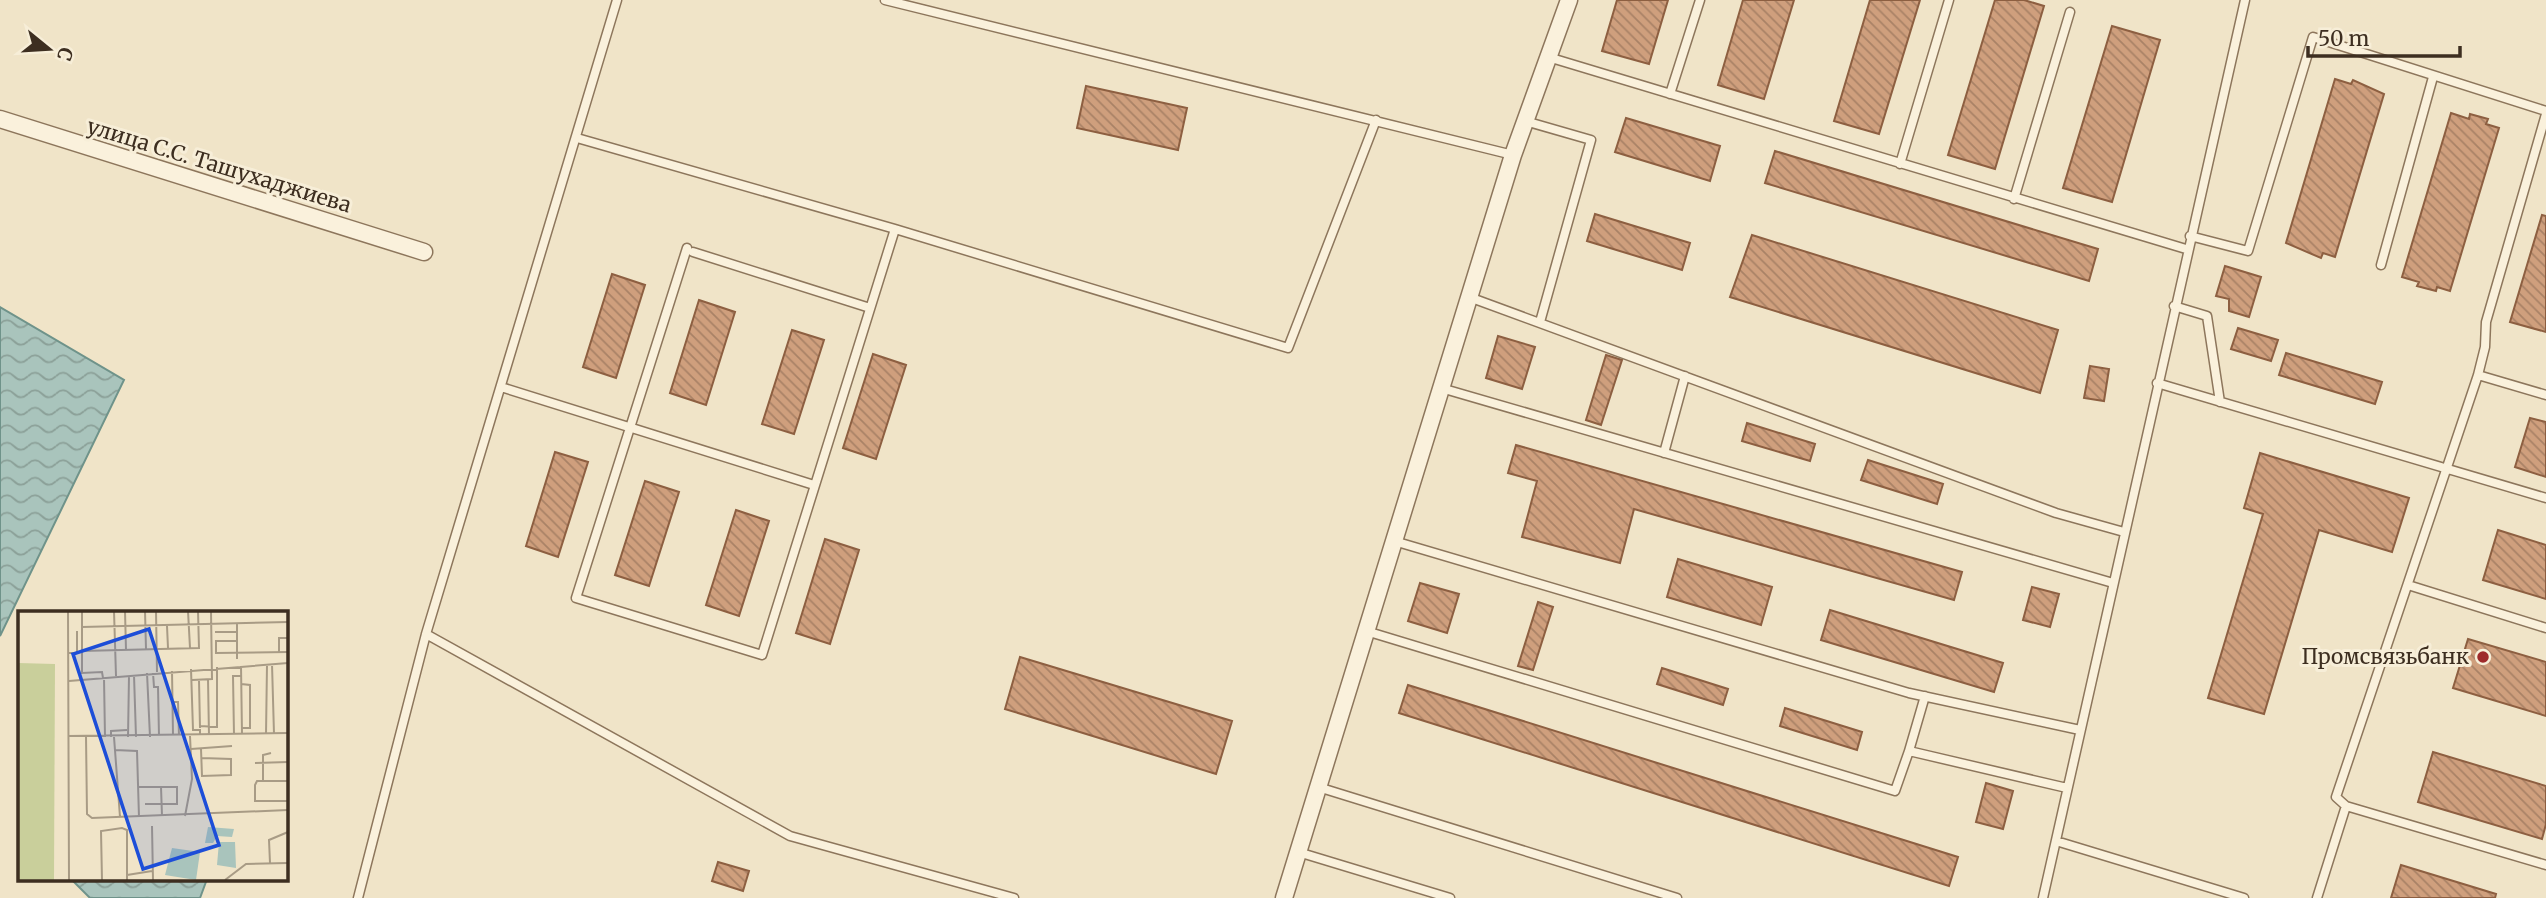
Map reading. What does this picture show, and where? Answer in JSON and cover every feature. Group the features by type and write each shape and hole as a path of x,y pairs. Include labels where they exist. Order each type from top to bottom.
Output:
{"street":[{"path":"1284,898 1513,155 1569,0"},
{"name":"улица С.С. Ташухаджиева","path":"0,119 424,253"}],"lane":[{"path":"358,898 426,634 617,0"},
{"path":"885,0 1513,155"},
{"path":"1670,94 1700,0"},
{"path":"1900,164 1950,0"},
{"path":"2043,898 2186,249 2245,0"},
{"path":"2014,199 2070,12"},
{"path":"2190,236 2248,251 2313,37 2546,113 2486,322 2485,347 2478,375 2336,797 2346,806 2546,865"},
{"path":"1548,57 2186,249"},
{"path":"2381,265 2433,78"},
{"path":"577,138 895,229 1288,348 1376,120"},
{"path":"1525,121 1591,140 1539,322"},
{"path":"870,308 690,250 576,598 762,655 895,229"},
{"path":"1469,297 2056,513 2124,532"},
{"path":"2174,306 2207,316 2220,402"},
{"path":"2478,375 2546,395"},
{"path":"1664,453 1685,376"},
{"path":"2157,383 2546,498"},
{"path":"501,387 814,485"},
{"path":"1441,388 2113,583"},
{"path":"1394,541 1924,696 2080,730"},
{"path":"2407,585 2546,628"},
{"path":"1366,631 1895,791 1924,696"},
{"path":"426,634 790,836 1014,898"},
{"path":"1909,751 2067,788"},
{"path":"1318,787 1677,898"},
{"path":"2317,898 2346,806"},
{"path":"2056,841 2244,898"},
{"path":"1298,852 1450,898"}],"water":[{"path":"0,307 124,380 0,636"},
{"path":"72,880 207,880 200,898 90,898"}],"building":[{"path":"1617,0 1668,0 1649,64 1602,51"},
{"path":"1743,0 1794,0 1764,99 1718,85"},
{"path":"1870,0 1920,0 1879,134 1834,121"},
{"path":"1995,0 2024,0 2044,6 1995,169 1948,155"},
{"path":"2112,26 2160,40 2112,202 2063,188"},
{"path":"2335,79 2351,84 2353,80 2384,94 2335,257 2323,253 2321,258 2286,243"},
{"path":"1086,86 1187,108 1178,150 1077,128"},
{"path":"2451,113 2469,119 2470,114 2488,119 2486,124 2499,128 2450,291 2437,287 2436,291 2417,286 2419,282 2402,277"},
{"path":"1626,118 1720,146 1710,181 1615,152"},
{"path":"1775,151 2098,249 2089,281 1765,183"},
{"path":"1595,214 1690,243 1682,270 1587,241"},
{"path":"2542,215 2546,216 2546,332 2510,322"},
{"path":"1752,235 2058,330 2040,393 1730,297"},
{"path":"2225,266 2261,277 2249,317 2229,311 2229,299 2216,296"},
{"path":"612,274 645,285 616,378 583,367"},
{"path":"699,300 735,312 706,405 670,393"},
{"path":"2238,328 2278,340 2271,361 2231,349"},
{"path":"792,330 824,340 794,434 762,424"},
{"path":"1498,336 1535,347 1522,389 1486,378"},
{"path":"2286,353 2382,382 2375,404 2279,375"},
{"path":"873,354 906,365 876,459 843,448"},
{"path":"1606,355 1622,360 1601,425 1586,420"},
{"path":"2090,366 2109,369 2104,401 2084,398"},
{"path":"2530,418 2546,422 2546,477 2515,467"},
{"path":"1747,423 1815,444 1810,461 1742,441"},
{"path":"1516,445 1962,572 1954,600 1634,509 1620,563 1522,537 1537,481 1508,473"},
{"path":"555,452 588,462 558,557 526,546"},
{"path":"2260,453 2409,498 2392,552 2319,530 2264,714 2208,698 2263,514 2244,508"},
{"path":"1868,460 1943,484 1937,504 1861,480"},
{"path":"645,481 679,492 649,586 615,575"},
{"path":"736,510 769,521 739,616 706,605"},
{"path":"2498,530 2546,545 2546,599 2483,580"},
{"path":"825,539 859,550 830,644 796,633"},
{"path":"1678,559 1772,587 1761,625 1667,597"},
{"path":"1420,583 1459,594 1447,633 1408,621"},
{"path":"2032,587 2059,594 2050,627 2023,620"},
{"path":"1538,602 1553,607 1533,670 1518,666"},
{"path":"1830,610 2003,663 1994,692 1821,640"},
{"path":"2468,639 2546,662 2546,716 2453,688"},
{"path":"1020,657 1232,721 1216,774 1005,709"},
{"path":"1662,668 1728,689 1723,705 1657,684"},
{"path":"1408,685 1958,857 1949,886 1399,713"},
{"path":"1785,708 1862,732 1857,750 1780,726"},
{"path":"2433,752 2546,786 2546,824 2542,839 2418,802"},
{"path":"1986,783 2013,791 2003,829 1976,822"},
{"path":"718,862 749,871 743,891 712,881"},
{"path":"2401,865 2496,894 2495,898 2391,898"}],"place":[{"name":"Промсвязьбанк","path":"2483,657"}]}
